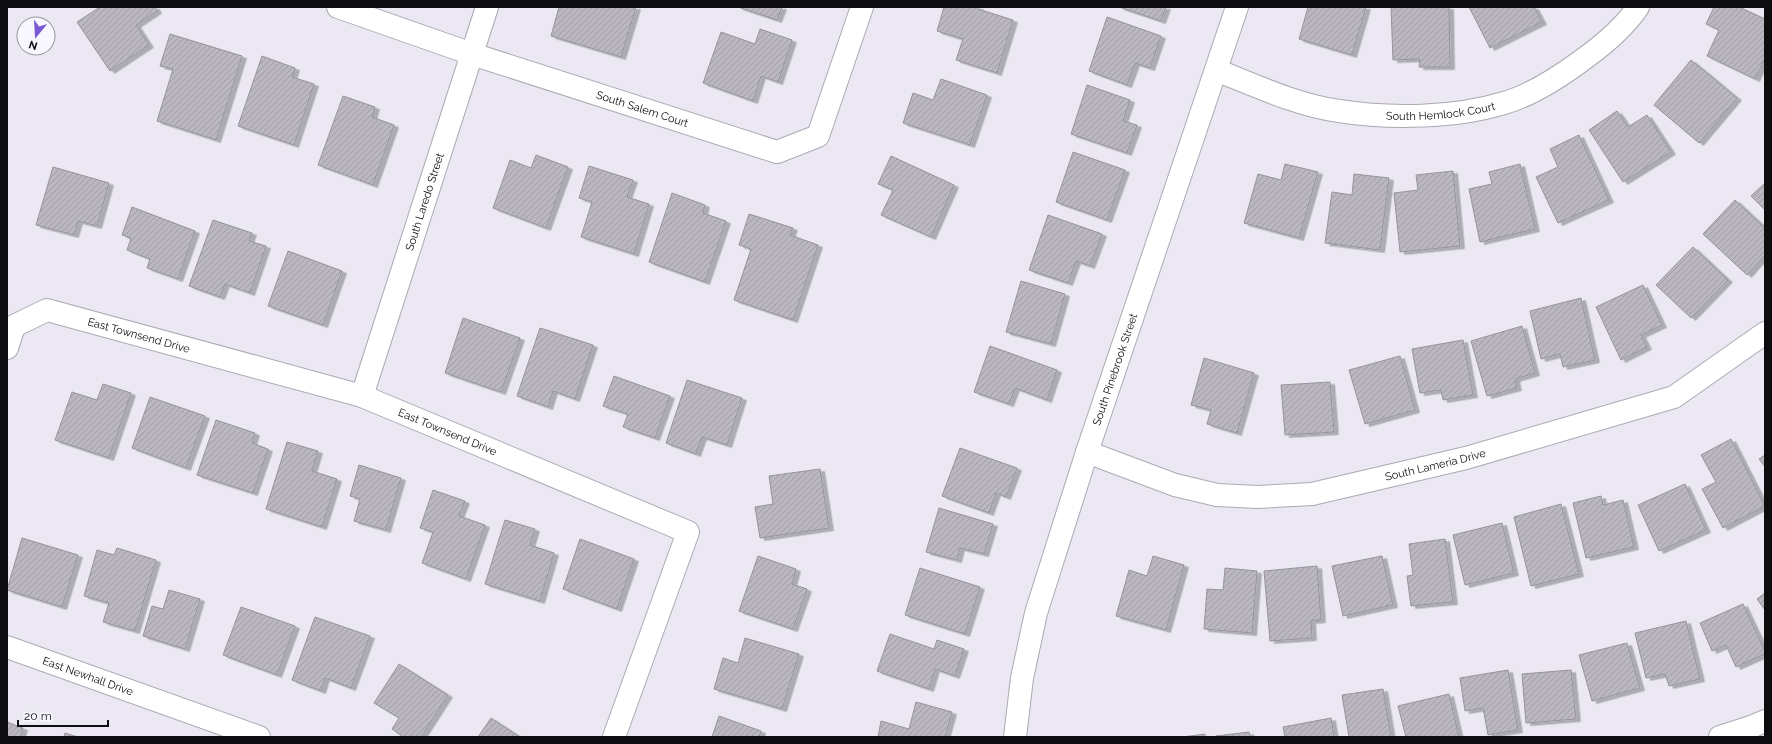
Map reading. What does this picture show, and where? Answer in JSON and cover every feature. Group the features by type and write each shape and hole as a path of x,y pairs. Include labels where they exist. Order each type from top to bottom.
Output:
{"street":[{"name":"South Salem Court","path":"338,7 472,54 777,152 818,136 862,7"},
{"name":"South Laredo Street","path":"362,396 487,7"},
{"name":"South Pinebrook Street","path":"1015,737 1022,678 1036,613 1087,452 1237,7"},
{"name":"South Hemlock Court","path":"1216,70 1284,97 1339,111 1392,116 1446,114 1505,103 1554,80 1594,52 1630,18 1638,7"},
{"name":"East Townsend Drive","path":"7,348 14,326 47,310 362,396 688,532 614,737"},
{"name":"South Lameria Drive","path":"1087,452 1176,485 1217,495 1258,498 1312,494 1466,458 1674,397 1765,333"},
{"name":"East Newhall Drive","path":"7,648 259,737"},
{"path":"1720,737 1765,721"}],"building":[{"path":"100,7 155,7 157,11 136,25 149,45 110,71 77,22"},
{"path":"559,7 636,7 621,57 551,36"},
{"path":"738,7 782,7 777,20"},
{"path":"944,7 979,7 978,9 1013,20 997,73 956,60 963,39 937,31"},
{"path":"1119,7 1166,7 1161,21"},
{"path":"1308,7 1366,7 1352,55 1299,39"},
{"path":"1391,7 1449,7 1450,67 1419,67 1420,59 1393,60"},
{"path":"1469,7 1534,7 1542,22 1490,48"},
{"path":"1714,7 1739,7 1765,19 1765,58 1755,79 1707,56 1719,30 1706,24"},
{"path":"1107,17 1161,36 1150,68 1135,63 1127,85 1089,71"},
{"path":"760,29 792,40 778,82 761,76 753,101 703,83 721,32 755,44"},
{"path":"170,34 242,56 216,140 157,121 173,69 160,66"},
{"path":"262,56 295,68 292,77 314,84 294,145 238,126"},
{"path":"1691,60 1737,98 1699,143 1654,105"},
{"path":"941,79 987,95 970,145 903,123 913,93 933,100"},
{"path":"1087,85 1130,100 1123,121 1137,125 1127,153 1071,134"},
{"path":"343,96 375,107 372,117 394,125 373,185 318,165"},
{"path":"1617,111 1628,127 1647,115 1671,152 1623,182 1589,130"},
{"path":"1579,135 1609,200 1558,223 1536,177 1558,167 1550,149"},
{"path":"1073,152 1125,170 1107,220 1056,202"},
{"path":"536,155 568,167 546,228 493,208 510,160 531,168"},
{"path":"891,156 954,185 931,237 881,215 893,190 878,184"},
{"path":"1285,164 1318,172 1299,238 1244,223 1258,174 1281,180"},
{"path":"1520,164 1535,229 1480,242 1469,189 1492,184 1489,172"},
{"path":"589,166 633,180 627,197 649,204 634,254 581,237 592,202 579,198"},
{"path":"53,167 109,183 97,226 78,221 74,235 36,225"},
{"path":"1453,171 1460,246 1400,252 1394,193 1418,190 1416,175"},
{"path":"1354,174 1389,178 1380,250 1325,243 1332,192 1352,195"},
{"path":"1765,183 1765,210 1751,196"},
{"path":"672,193 705,205 703,213 726,221 705,282 649,262"},
{"path":"1735,200 1765,228 1765,255 1747,275 1703,234"},
{"path":"132,207 195,231 178,279 147,268 150,259 127,250 131,238 122,235"},
{"path":"749,214 793,228 790,235 818,245 793,320 734,300 751,249 739,245"},
{"path":"1048,215 1102,234 1090,266 1076,261 1068,283 1029,270"},
{"path":"213,220 252,233 249,241 266,246 250,293 225,284 220,297 189,286"},
{"path":"1693,247 1728,280 1691,318 1656,285"},
{"path":"288,251 342,271 323,325 268,306"},
{"path":"1021,281 1065,294 1051,344 1006,332"},
{"path":"1643,285 1662,325 1641,335 1647,347 1621,360 1596,307"},
{"path":"1581,298 1595,360 1563,367 1560,354 1541,359 1530,311"},
{"path":"463,318 520,338 501,392 445,373"},
{"path":"1522,326 1535,373 1515,379 1517,388 1487,396 1471,341"},
{"path":"540,328 593,345 575,399 553,391 548,407 517,396"},
{"path":"1463,340 1473,395 1443,400 1441,390 1420,393 1412,349"},
{"path":"990,346 1057,370 1047,400 1015,388 1009,404 974,392"},
{"path":"1400,356 1415,410 1365,424 1349,370"},
{"path":"1204,358 1254,373 1237,433 1207,424 1211,410 1191,405"},
{"path":"614,376 670,396 655,438 623,427 628,414 603,406"},
{"path":"687,380 742,398 727,445 702,437 696,454 666,443"},
{"path":"1330,382 1334,432 1285,435 1281,385"},
{"path":"103,384 131,393 109,458 55,440 72,392 97,400"},
{"path":"150,397 205,416 186,468 132,448"},
{"path":"216,420 255,433 252,443 268,449 253,493 197,475"},
{"path":"1731,439 1765,506 1723,528 1702,489 1716,482 1701,455"},
{"path":"287,442 318,451 312,471 337,479 322,527 266,509"},
{"path":"960,448 1017,468 1006,497 996,493 989,513 942,496"},
{"path":"1765,455 1765,467 1759,459"},
{"path":"359,465 401,478 386,530 354,521 360,499 350,496"},
{"path":"820,469 829,528 760,538 755,507 773,504 769,476"},
{"path":"1685,484 1706,530 1659,551 1638,505"},
{"path":"433,490 465,501 459,516 485,525 466,579 422,563 433,532 420,528"},
{"path":"1601,496 1603,505 1623,500 1634,547 1586,558 1573,503"},
{"path":"1561,504 1579,574 1531,586 1514,517"},
{"path":"939,508 993,524 984,554 960,548 957,560 926,552"},
{"path":"505,520 535,529 530,545 554,553 540,601 485,584"},
{"path":"1502,523 1514,573 1465,585 1453,535"},
{"path":"22,538 78,555 62,607 7,590"},
{"path":"580,539 634,559 617,609 563,589"},
{"path":"1445,539 1453,602 1411,606 1407,576 1413,575 1409,544"},
{"path":"117,548 156,560 135,631 103,622 109,603 84,596 97,550 114,555"},
{"path":"758,556 796,569 792,584 807,589 793,629 739,611"},
{"path":"1153,556 1184,565 1166,630 1116,616 1129,570 1147,576"},
{"path":"1382,556 1393,605 1343,616 1332,566"},
{"path":"1317,566 1321,620 1311,621 1312,638 1270,641 1264,571"},
{"path":"920,568 980,587 965,634 905,615"},
{"path":"1225,568 1257,571 1252,633 1204,629 1207,589 1223,590"},
{"path":"169,590 200,599 185,649 143,636 152,606 163,609"},
{"path":"1765,593 1765,610 1757,599"},
{"path":"1743,604 1765,651 1765,654 1736,667 1726,645 1712,651 1700,623"},
{"path":"241,607 295,626 277,675 223,655"},
{"path":"315,617 370,636 351,688 325,678 321,691 292,680"},
{"path":"1686,621 1700,679 1669,686 1665,674 1646,678 1635,633"},
{"path":"890,634 934,649 937,640 964,649 955,676 935,669 929,689 877,671"},
{"path":"745,638 799,654 782,709 714,689 723,658 738,663"},
{"path":"1627,643 1640,688 1592,701 1579,655"},
{"path":"399,664 448,695 421,737 403,737 392,729 399,718 374,703"},
{"path":"1508,670 1518,730 1488,735 1483,708 1465,711 1460,678"},
{"path":"1571,670 1576,719 1526,723 1522,674"},
{"path":"1383,689 1391,737 1349,737 1342,695"},
{"path":"1449,694 1459,737 1406,737 1398,706"},
{"path":"916,702 952,712 945,737 878,737 881,721 909,729"},
{"path":"719,716 761,731 759,737 712,737"},
{"path":"491,718 520,737 478,737"},
{"path":"1331,718 1334,737 1285,737 1283,727"},
{"path":"7,722 23,728 20,737 7,737"},
{"path":"1249,732 1250,737 1216,736"},
{"path":"65,733 78,737 64,737"},
{"path":"1205,734 1205,737 1182,737"}]}
